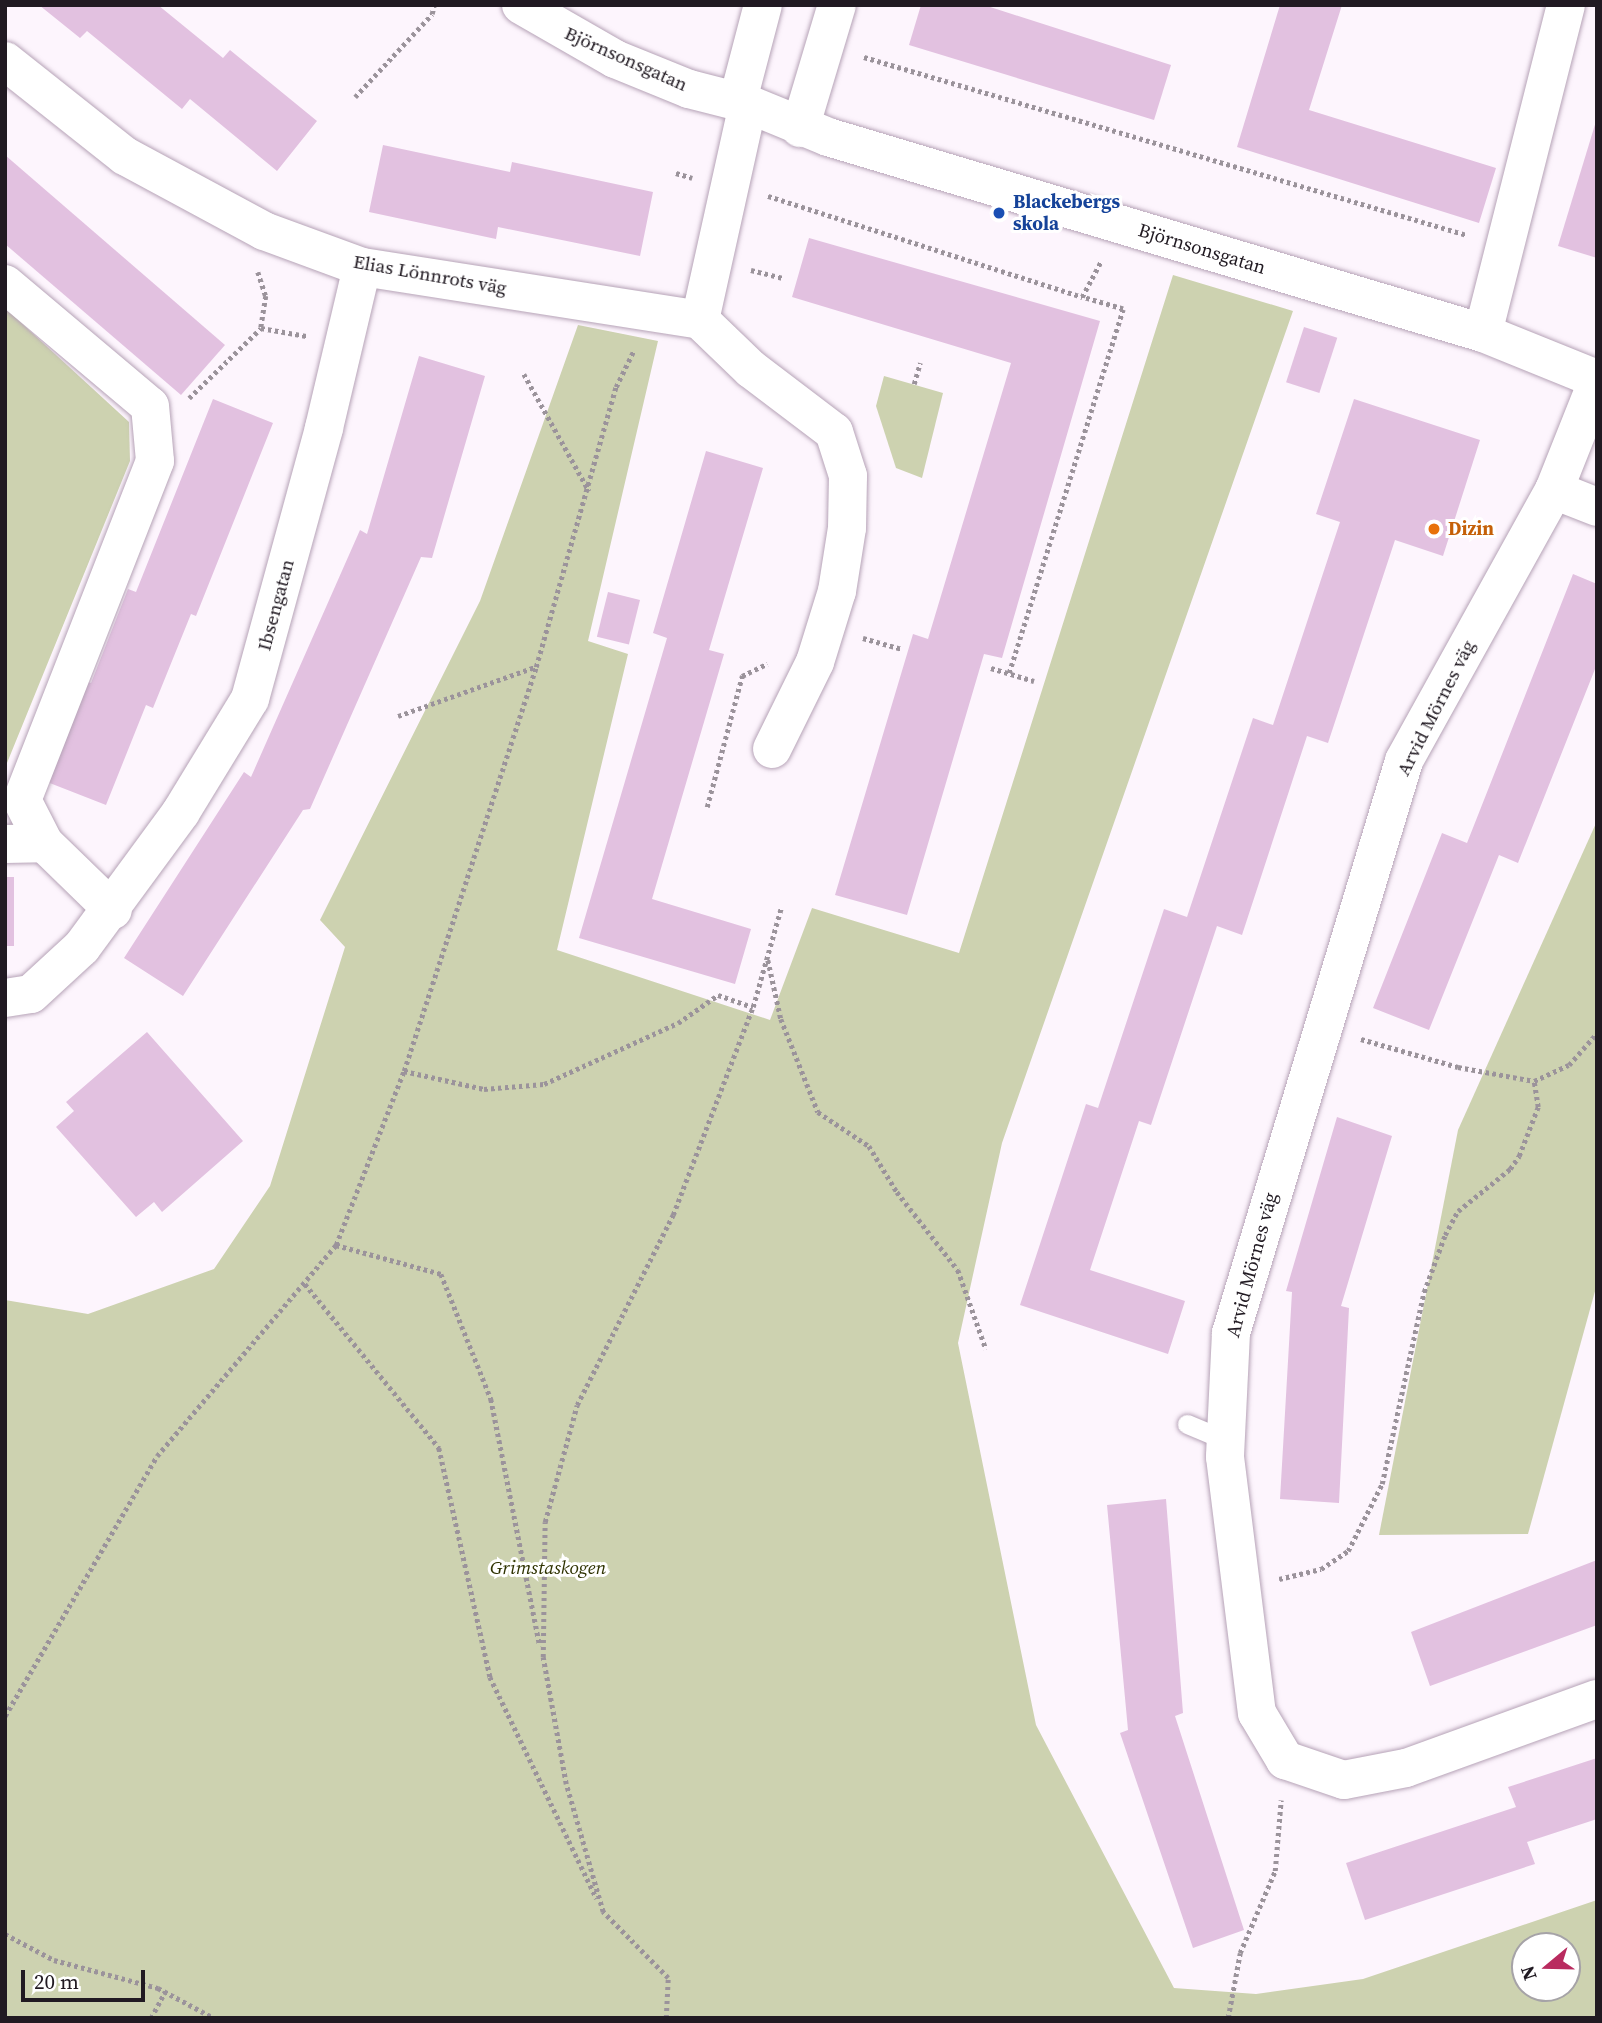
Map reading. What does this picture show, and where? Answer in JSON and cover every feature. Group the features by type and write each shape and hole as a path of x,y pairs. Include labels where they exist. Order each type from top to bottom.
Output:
{"street":[{"name":"Björnsonsgatan","path":"521,5 615,59 689,89 743,102 800,128 1483,333 1597,381"},
{"path":"764,5 700,320 751,369 834,432 848,476 847,528 837,591 815,662 772,749"},
{"path":"800,128 837,5"},
{"path":"1483,333 1566,5"},
{"name":"Elias Lönnrots väg","path":"5,61 125,156 264,230 362,267 700,320"},
{"name":"Ibsengatan","path":"5,998 31,994 82,947 113,910 181,812 250,699 345,342 362,267"},
{"path":"5,284 150,406 155,461 22,800 44,843 113,910"},
{"name":"Arvid Mörnes väg","path":"1285,1760 1257,1713 1225,1440 1231,1333 1404,761 1554,490 1597,381"},
{"path":"1554,490 1597,507"},
{"path":"5,844 44,843"},
{"path":"1285,1760 1344,1780 1406,1768 1597,1699"}],"lane":[{"path":"1187,1424 1225,1440"}],"path":[{"path":"355,97 432,14 434,5"},
{"path":"861,56 1475,238"},
{"path":"761,195 1124,309 1009,673"},
{"path":"1082,297 1105,257"},
{"path":"743,268 783,278"},
{"path":"152,434 261,328 345,342"},
{"path":"5,1716 157,1456 336,1245 404,1071 536,667 589,491 616,387 637,344"},
{"path":"914,384 920,363"},
{"path":"524,374 589,491"},
{"path":"856,636 902,649"},
{"path":"707,807 742,676 779,658"},
{"path":"398,716 536,667"},
{"path":"990,668 1034,681"},
{"path":"542,1657 545,1522 577,1405 673,1215 753,1007 781,908"},
{"path":"767,957 780,1019 818,1112 869,1146 897,1192 958,1270 986,1349"},
{"path":"404,1071 484,1089 544,1084 678,1023 718,995 753,1007"},
{"path":"1358,1038 1458,1067 1534,1080 1569,1065 1597,1033"},
{"path":"1266,1582 1321,1569 1348,1551 1381,1484 1424,1293 1445,1235 1458,1211 1510,1169 1519,1156 1538,1107 1534,1080"},
{"path":"336,1245 441,1274 491,1399 566,1784 603,1912"},
{"path":"305,1284 439,1448 490,1677 603,1912 668,1978 666,2018"},
{"path":"1228,2018 1240,1953 1275,1871 1285,1760"},
{"path":"5,1934 54,1960 91,1967 165,1992 214,2018"},
{"path":"151,2018 165,1992"}],"green space":[{"name":"Grimstaskogen","path":"1173,275 1293,311 1002,1143 958,1343 1036,1725 1174,1988 1256,1994 1363,1979 1597,1900 1597,2018 5,2018 5,1300 88,1314 214,1269 270,1186 345,947 320,920 480,601 578,325 658,341 588,641 628,654 557,950 770,1020 812,908 959,953"},
{"path":"5,308 129,422 130,461 7,763 5,789"},
{"path":"884,376 943,393 922,478 896,468 876,406"},
{"path":"1597,821 1597,1284 1528,1534 1379,1535 1458,1130"}],"building":[{"path":"39,5 158,5 223,58 230,50 317,121 277,171 190,99 182,109 87,31 80,38"},
{"path":"921,5 984,5 1171,65 1154,120 909,45"},
{"path":"1280,5 1342,5 1309,110 1496,168 1479,223 1237,147"},
{"path":"1597,118 1597,258 1558,246"},
{"path":"383,145 510,172 512,162 653,192 640,256 498,227 496,239 369,212"},
{"path":"5,155 225,345 181,395 5,244"},
{"path":"809,238 1100,321 1002,658 984,654 907,915 835,895 913,634 928,639 1011,363 792,297"},
{"path":"1304,327 1337,338 1319,393 1286,382"},
{"path":"419,356 485,376 432,558 421,557 310,809 303,810 183,996 124,958 244,772 251,777 360,530 367,534"},
{"path":"213,399 273,423 196,616 191,614 153,708 146,705 106,805 42,780 82,680 91,683 128,589 136,592"},
{"path":"1354,399 1480,440 1443,556 1395,540 1328,743 1307,736 1242,935 1217,926 1151,1125 1139,1121 1090,1270 1185,1301 1168,1354 1020,1305 1086,1104 1098,1108 1164,909 1187,917 1253,718 1273,725 1340,522 1316,514"},
{"path":"706,451 763,468 709,650 724,654 652,899 751,929 735,984 579,938 667,638 653,633"},
{"path":"1573,574 1597,584 1597,664 1518,863 1499,855 1429,1030 1373,1008 1442,833 1467,843"},
{"path":"608,592 640,600 629,645 597,637"},
{"path":"5,877 14,877 14,946 5,946"},
{"path":"147,1032 243,1141 162,1212 154,1202 136,1217 56,1127 74,1111 66,1102"},
{"path":"1337,1117 1392,1136 1341,1306 1349,1308 1339,1503 1280,1499 1292,1292 1286,1291"},
{"path":"1166,1499 1183,1713 1175,1716 1244,1930 1193,1948 1120,1733 1128,1730 1107,1505"},
{"path":"1597,1560 1597,1625 1430,1686 1411,1632"},
{"path":"1597,1758 1597,1819 1527,1842 1535,1864 1365,1920 1346,1863 1516,1807 1508,1787"}],"place":[{"name":"Blackebergs skola","path":"999,213"},
{"name":"Dizin","path":"1434,529"}]}
